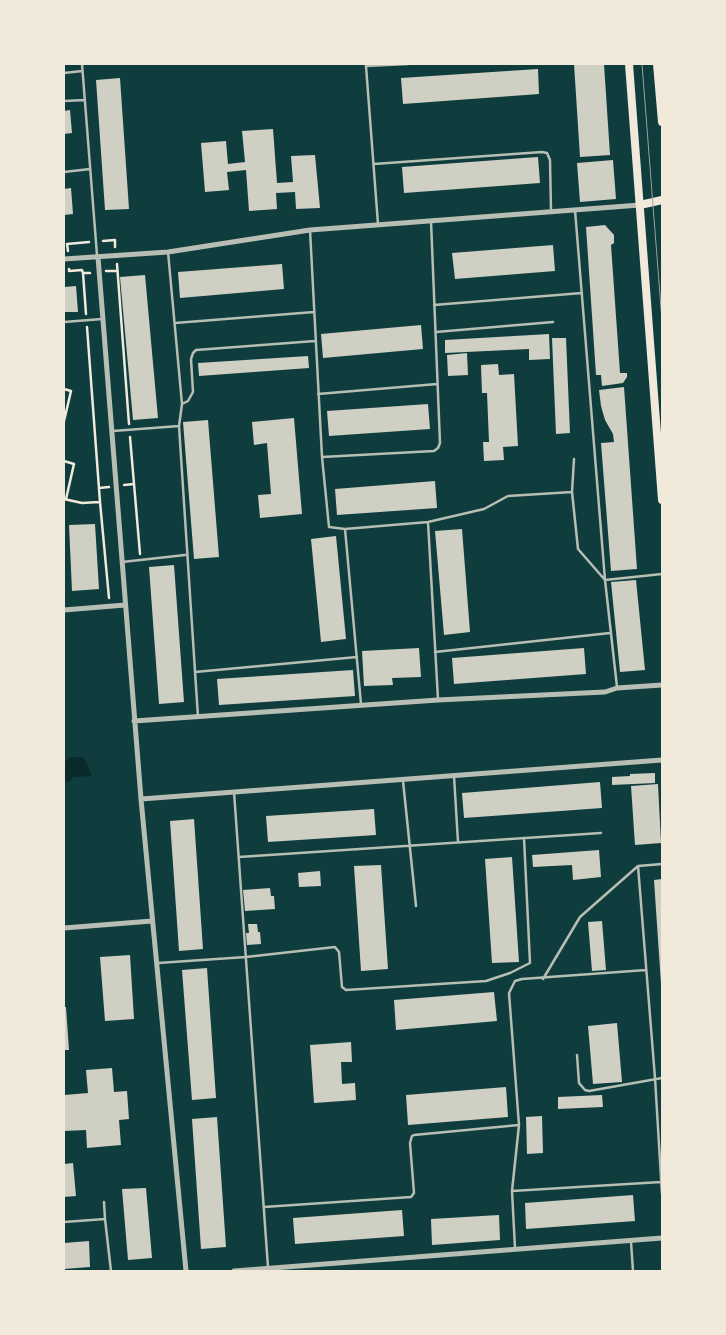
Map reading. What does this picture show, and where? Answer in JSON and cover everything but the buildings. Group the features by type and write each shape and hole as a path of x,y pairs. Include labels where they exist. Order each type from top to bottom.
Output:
{"main road":[{"path":"629,64 662,500"},
{"path":"657,64 662,122"},
{"path":"640,205 662,200"}],"street":[{"path":"64,259 168,252 310,230 640,205"},
{"path":"98,257 134,721 186,1271"},
{"path":"64,610 125,605"},
{"path":"134,721 438,700 605,692 617,688 662,685"},
{"path":"141,799 662,760"},
{"path":"64,928 152,921"},
{"path":"234,1271 662,1238"}],"lane":[{"path":"82,64 98,257"},
{"path":"378,225 366,65 408,64"},
{"path":"64,73 83,71"},
{"path":"64,102 85,100"},
{"path":"374,164 546,153 550,160 551,211"},
{"path":"64,172 90,169"},
{"path":"575,210 605,580 617,688"},
{"path":"322,457 434,451 438,448 440,443 431,221"},
{"path":"310,230 322,457 329,527 345,530 428,522 484,509 508,496 572,492"},
{"path":"168,252 182,404 179,426 198,718"},
{"path":"434,305 582,294"},
{"path":"175,323 314,312"},
{"path":"64,322 103,319"},
{"path":"436,332 553,322"},
{"path":"182,404 188,401 193,392 191,359 196,350 315,341"},
{"path":"318,394 437,384"},
{"path":"112,431 179,426"},
{"path":"574,459 572,492 578,549 605,580"},
{"path":"428,522 438,700"},
{"path":"345,530 361,706"},
{"path":"122,562 186,555"},
{"path":"605,580 662,574"},
{"path":"435,652 610,633"},
{"path":"196,672 357,658"},
{"path":"454,775 458,842"},
{"path":"403,778 416,906"},
{"path":"234,792 268,1268"},
{"path":"238,857 601,833"},
{"path":"158,963 335,948 339,952 342,987 346,990 486,981 510,973 530,963 524,838"},
{"path":"543,978 580,917 638,866 662,864"},
{"path":"638,866 662,1194"},
{"path":"515,1249 512,1191 519,1124 509,993 514,981 646,970"},
{"path":"577,1055 578,1083 585,1090 589,1091 662,1078"},
{"path":"264,1207 411,1196 414,1193 410,1143 414,1135 519,1124"},
{"path":"512,1191 661,1182"},
{"path":"104,1202 111,1271"},
{"path":"64,1222 106,1219"},
{"path":"630,1240 633,1271"}],"path":[{"path":"102,241 115,240 115,247"},
{"path":"68,253 67,244 92,242"},
{"path":"116,264 140,560"},
{"path":"69,269 69,271 82,270 83,273 93,272"},
{"path":"104,272 117,271"},
{"path":"83,273 109,606"},
{"path":"64,389 71,391 64,421"},
{"path":"64,461 74,464 65,499 82,503 100,502"},
{"path":"122,485 134,484"},
{"path":"99,488 109,487"}],"water":[{"path":"70,757 84,757 92,776 73,777 70,782 64,782 64,761"}],"tram line":[{"path":"642,64 662,321"}]}
